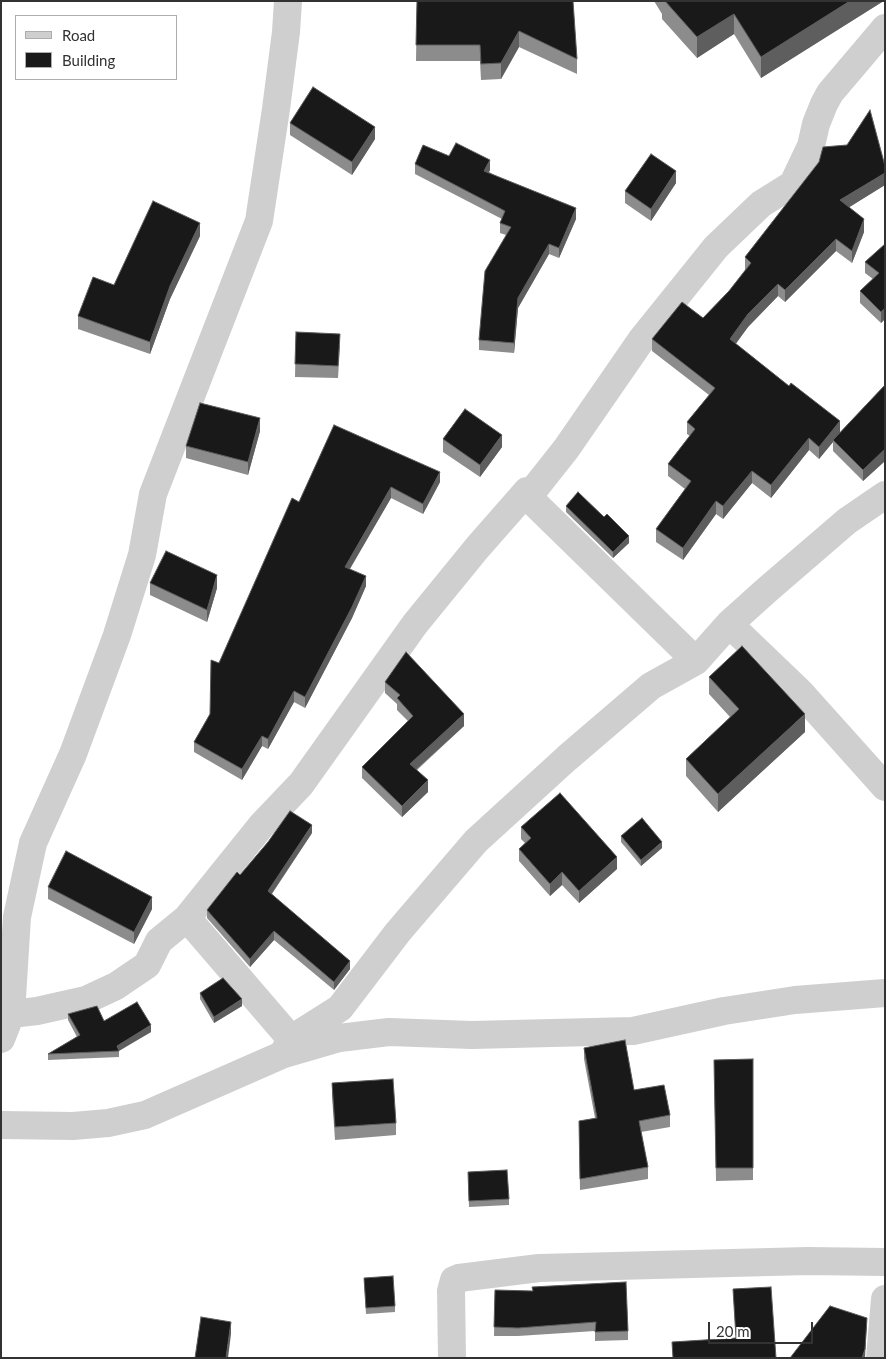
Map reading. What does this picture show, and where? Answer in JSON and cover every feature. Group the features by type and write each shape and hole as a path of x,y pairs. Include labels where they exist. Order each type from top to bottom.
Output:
{"street":[{"path":"1,1039 11,1014 17,917 33,843 73,754 117,635 142,555 153,494 259,221 276,109 288,1"},
{"path":"528,497 566,449 642,339 716,247 761,204 793,184 811,146 816,124 830,93 885,28"},
{"path":"11,1014 37,1011 86,1000 116,986 147,966 159,941 186,918 262,826 300,784 415,624 477,548 527,491 528,497 696,661"},
{"path":"1,1125 73,1126 108,1123 145,1114 287,1047 340,1008 405,924 476,841 567,758 651,686 696,661 729,624 847,521 885,495"},
{"path":"729,624 800,692 885,787"},
{"path":"186,918 287,1047"},
{"path":"287,1047 389,1032 472,1036 633,1032 724,1011 795,1000 885,993"},
{"path":"452,1358 451,1291 454,1280 459,1278 539,1268 808,1261 885,1262"},
{"path":"880,1358 885,1299"}],"building":[{"path":"417,1 573,1 577,59 519,31 501,63 481,64 480,45 416,45"},
{"path":"665,1 850,1 761,57 734,14 697,37"},
{"path":"313,87 375,127 352,162 290,123"},
{"path":"870,110 885,166 885,173 840,200 864,219 852,251 836,239 785,290 778,284 748,314 730,339 789,386 791,383 840,421 819,447 809,438 771,485 752,471 723,506 716,501 683,548 656,529 691,481 668,464 695,429 687,422 715,388 652,339 682,302 703,318 729,291 751,263 745,257 819,162 823,147 847,145"},
{"path":"456,143 490,160 484,171 576,208 559,248 549,244 518,298 514,343 479,340 485,271 511,227 500,223 505,211 415,164 423,145 449,156"},
{"path":"651,154 676,171 651,209 625,191"},
{"path":"153,201 200,223 170,286 150,342 78,316 93,277 114,285"},
{"path":"885,244 885,308 881,312 860,291 879,273 865,262"},
{"path":"296,332 340,334 338,366 295,364"},
{"path":"885,385 885,449 863,470 833,440"},
{"path":"200,403 260,418 248,462 186,446"},
{"path":"465,409 502,435 480,465 443,439"},
{"path":"334,425 440,472 423,504 391,487 345,567 366,576 305,697 294,691 268,739 262,736 242,769 194,742 210,714 211,660 219,663 292,498 299,502"},
{"path":"578,492 604,517 607,514 629,536 613,552 566,506"},
{"path":"166,551 217,575 207,610 150,583"},
{"path":"742,646 805,714 718,794 686,759 739,709 709,677"},
{"path":"406,652 464,714 410,764 428,780 402,806 362,767 413,716 397,698 400,695 385,682"},
{"path":"560,793 617,857 579,891 562,872 550,884 519,849 531,838 521,827"},
{"path":"290,811 312,825 268,891 350,961 334,982 274,931 250,959 207,910 237,872 240,875 268,842"},
{"path":"642,818 662,842 641,860 621,836"},
{"path":"66,851 152,897 134,932 48,887"},
{"path":"223,978 242,999 214,1017 200,993"},
{"path":"137,1002 151,1025 117,1046 119,1051 48,1054 80,1035 68,1014 97,1006 104,1021"},
{"path":"625,1040 634,1090 664,1085 670,1115 639,1121 648,1167 580,1179 579,1121 597,1118 584,1048"},
{"path":"753,1059 753,1168 716,1168 714,1060"},
{"path":"393,1079 396,1123 335,1127 332,1083"},
{"path":"507,1170 509,1199 469,1201 468,1172"},
{"path":"393,1276 395,1306 366,1308 364,1278"},
{"path":"626,1282 628,1331 595,1332 596,1322 518,1328 494,1327 495,1290 533,1291 532,1287"},
{"path":"771,1287 776,1358 673,1358 672,1342 736,1338 733,1289"},
{"path":"830,1306 867,1318 865,1349 862,1358 790,1358"},
{"path":"201,1317 231,1322 226,1358 195,1358"}]}
